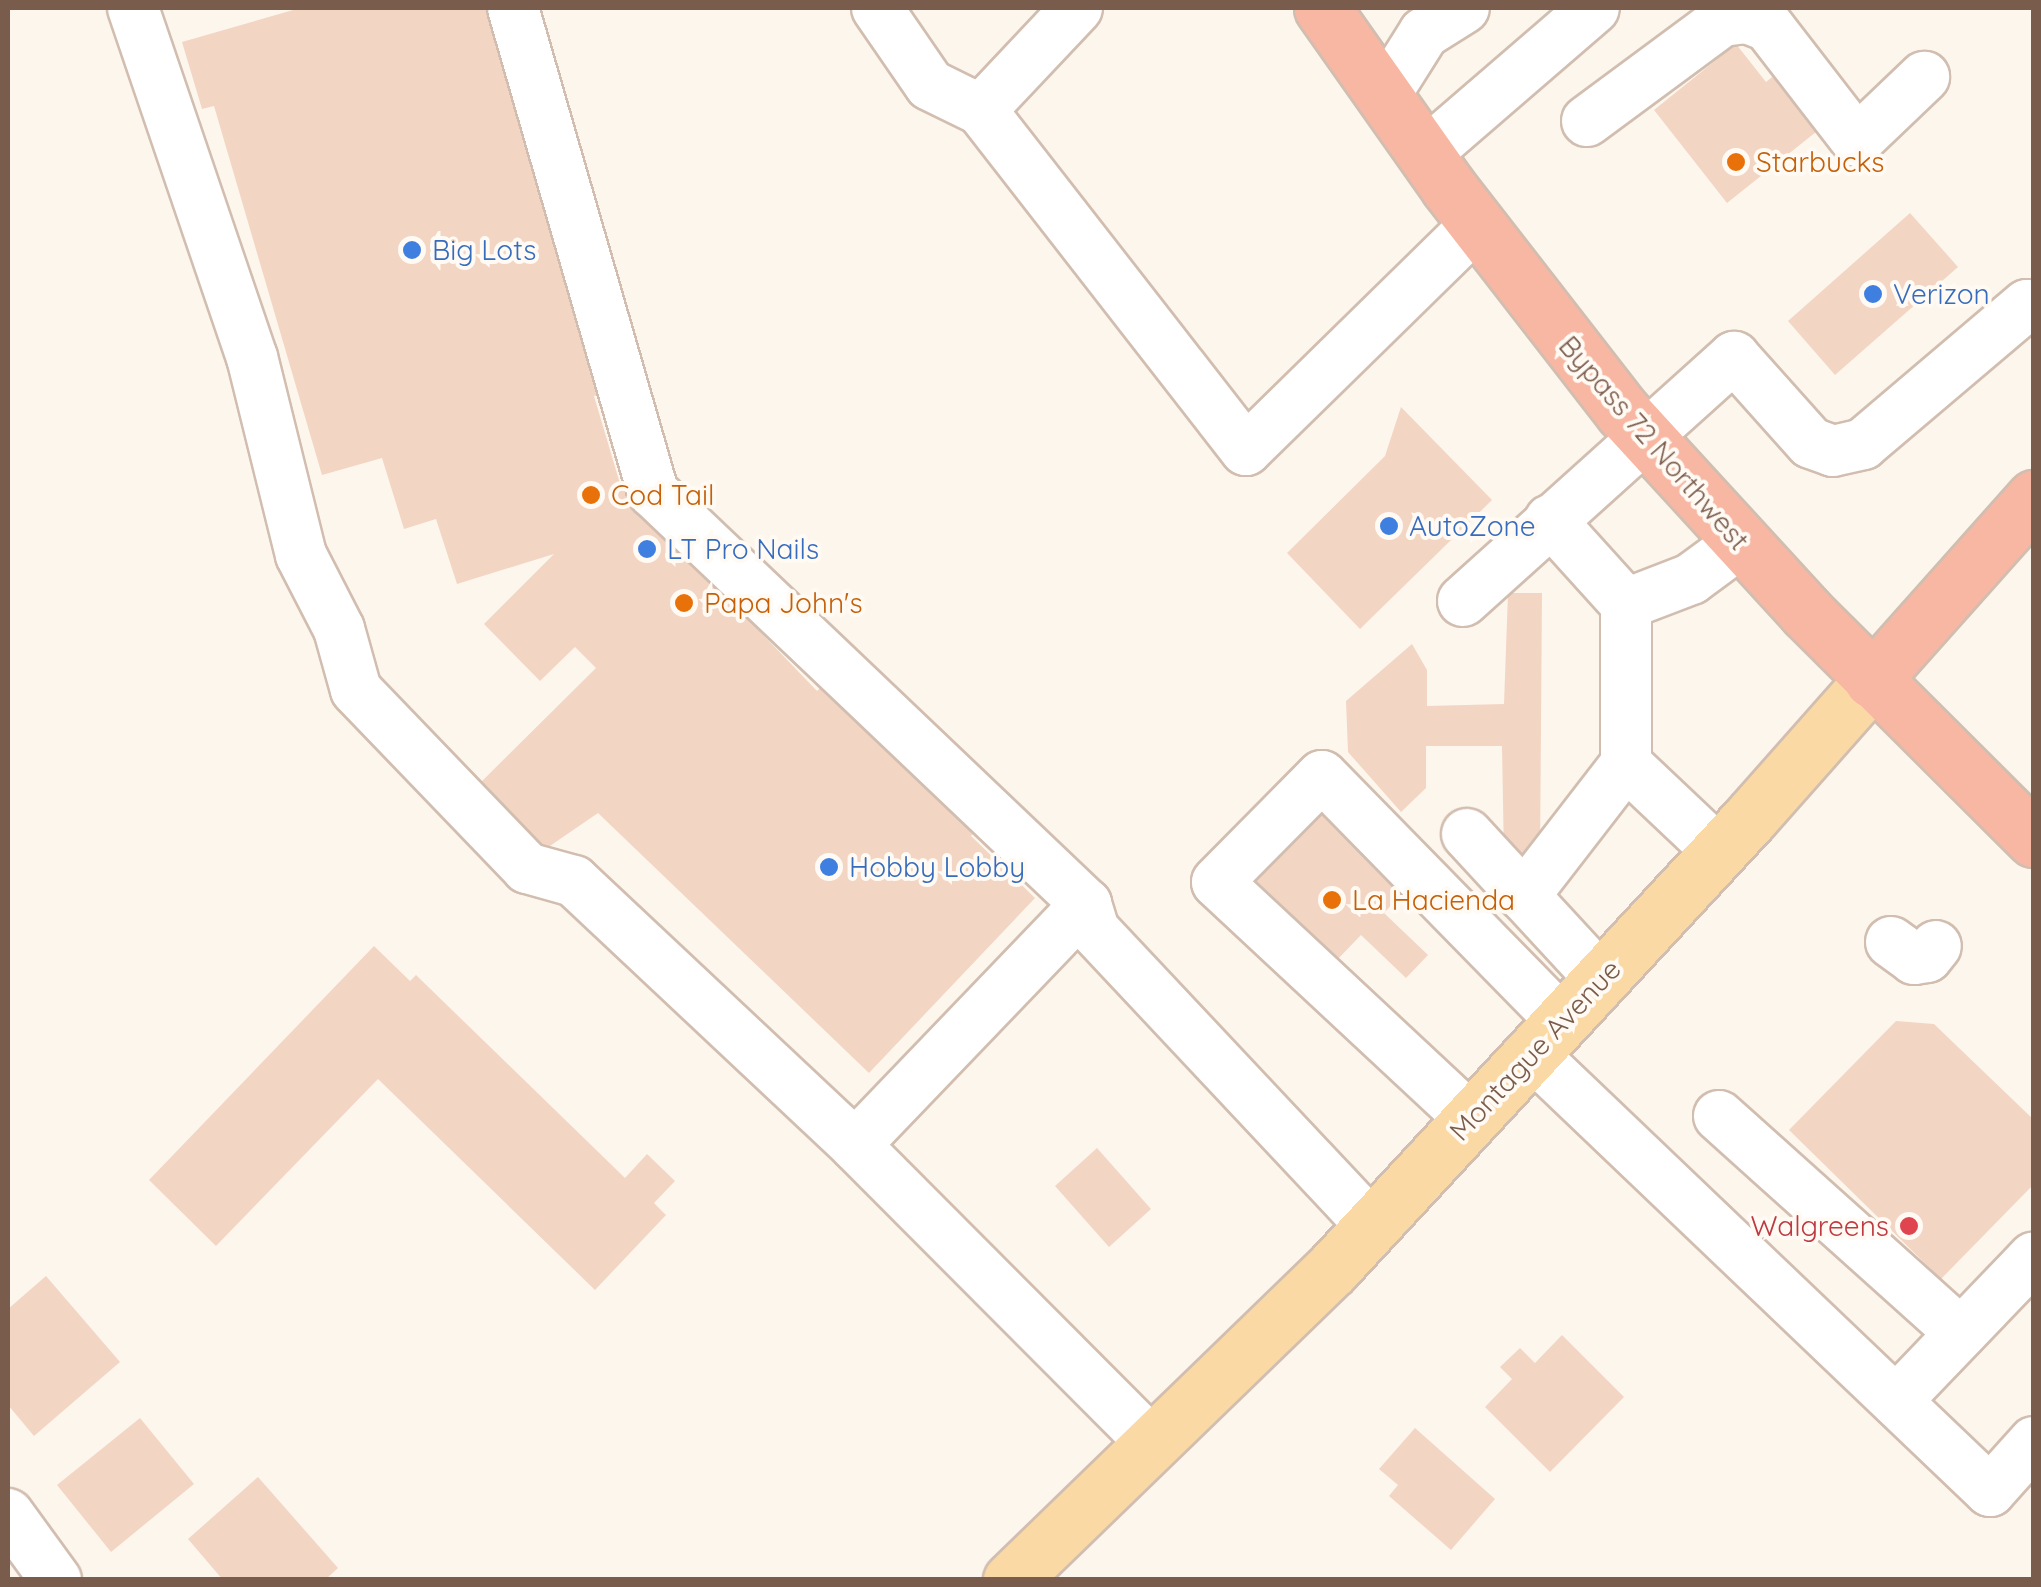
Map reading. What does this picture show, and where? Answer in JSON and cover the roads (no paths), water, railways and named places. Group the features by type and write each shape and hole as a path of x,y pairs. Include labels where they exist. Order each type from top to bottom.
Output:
{"highway":[{"name":"Bypass 72 Northwest","path":"1322,8 1476,225 1644,437 1872,680 2034,839"},
{"name":"Montague Avenue","path":"1872,680 2034,498"}],"main road":[{"name":"Montague Avenue","path":"1011,1580 1372,1226 1872,680"}],"lane":[{"path":"133,8 252,357 301,555 339,628 356,690 527,868 574,881 855,1145 1152,1444"},
{"path":"513,8 654,492 1086,904 1094,930 1372,1226"},
{"path":"981,110 1077,8"},
{"path":"1385,95 1424,33 1464,8"},
{"path":"1426,154 1594,8"},
{"path":"899,15 930,85 981,110 1246,450 1476,225"},
{"path":"1586,120 1722,21 1747,18 1768,26 1857,141 1924,77"},
{"path":"1464,601 1734,356 1811,443 1833,451 1863,444 2026,304 2034,308"},
{"path":"1524,896 1626,764 1626,604 1550,520"},
{"path":"1626,604 1691,579 1740,543"},
{"path":"1626,764 1718,852"},
{"path":"1471,1119 1217,882 1322,776 1547,1037 1896,1401 1990,1490 2034,1442"},
{"path":"1467,834 1601,979"},
{"path":"855,1145 1086,904"},
{"path":"1719,1116 1960,1333"},
{"path":"1896,1401 2034,1257"},
{"path":"8,1514 56,1580"}],"place":[{"name":"Starbucks","path":"1736,162"},
{"name":"Big Lots","path":"412,250"},
{"name":"Verizon","path":"1873,294"},
{"name":"Cod Tail","path":"591,495"},
{"name":"AutoZone","path":"1389,526"},
{"name":"LT Pro Nails","path":"647,549"},
{"name":"Papa John's","path":"684,603"},
{"name":"Hobby Lobby","path":"829,867"},
{"name":"La Hacienda","path":"1332,900"},
{"name":"Walgreens","path":"1909,1226"}]}
